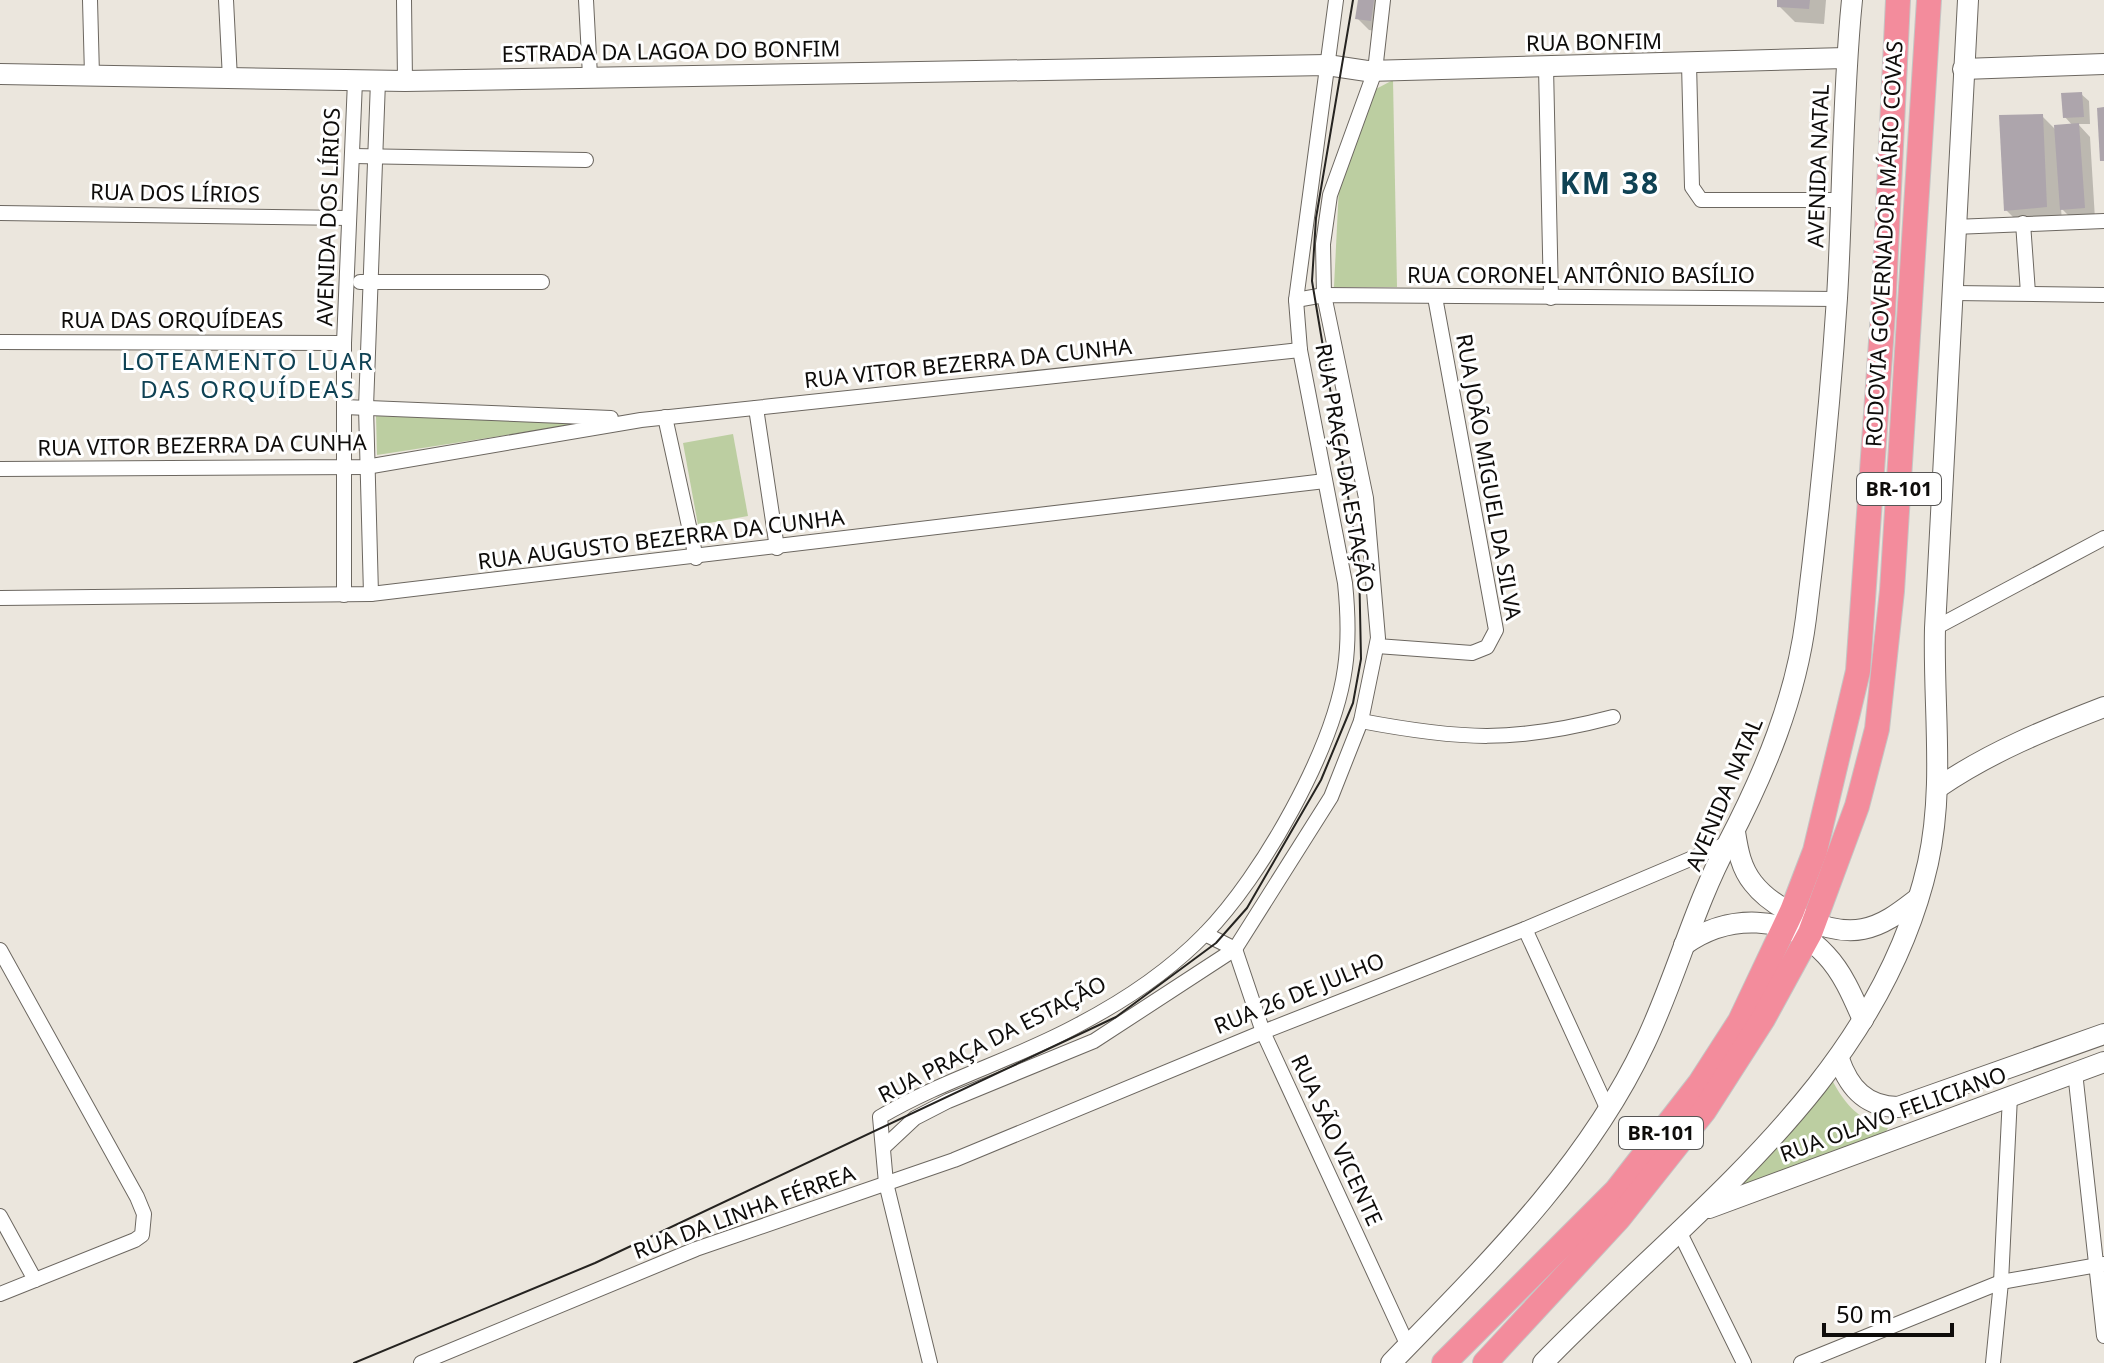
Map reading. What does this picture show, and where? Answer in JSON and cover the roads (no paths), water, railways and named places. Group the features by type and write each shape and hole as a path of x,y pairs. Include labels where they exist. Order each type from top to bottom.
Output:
{"highway":[{"name":"RODOVIA GOVERNADOR MÁRIO COVAS","path":"1444,1363 1626,1179 1700,1083 1740,1021 1788,919 1815,851 1858,671 1883,313 1898,0"},
{"name":"RODOVIA GOVERNADOR MÁRIO COVAS","path":"1485,1363 1619,1218 1704,1111 1763,1019 1811,930 1857,806 1878,715 1893,576 1929,0"}],"main road":[{"name":"AVENIDA NATAL","path":"1391,1363 1526,1219 1567,1170 1608,1110 1646,1042 1681,947 1776,746 1806,621 1837,299 1846,58 1852,0"},
{"path":"1543,1363 1773,1140 1839,1059 1889,969 1917,899 1928,863 1939,787 1933,694 1935,628 1968,0"},
{"name":"RUA BONFIM","path":"1335,66 1375,71 1846,58"},
{"path":"1963,69 2104,64"},
{"name":"ESTRADA DA LAGOA DO BONFIM","path":"0,74 405,81 1335,66"},
{"path":"1939,787 1997,753 2104,707"},
{"path":"1732,837 1744,869 1755,885 1788,919 1811,930 1860,930 1895,916 1917,899"},
{"path":"1681,947 1701,933 1737,921 1788,919"},
{"path":"1811,930 1840,973 1863,1020"},
{"name":"RUA OLAVO FELICIANO","path":"1839,1059 1844,1074 1865,1100 1881,1107 1898,1107 2104,1034"},
{"name":"RUA OLAVO FELICIANO","path":"1698,1212 2104,1062"}],"street":[{"path":"90,0 92,75"},
{"path":"226,0 230,79"},
{"path":"404,0 405,81"},
{"path":"586,0 590,76"},
{"name":"RUA PRAÇA DA ESTAÇÃO","path":"884,1147 880,1117 1077,1026 1155,977 1205,934 1230,907 1295,803 1338,702 1348,623 1345,583 1300,350 1296,300 1335,66 1336,0"},
{"name":"RUA PRAÇA DA ESTAÇÃO","path":"1378,642 1366,498 1324,295 1323,244 1330,195 1375,71 1383,0"},
{"path":"1689,63 1692,187 1701,200 1841,200"},
{"path":"1546,67 1551,298"},
{"name":"AVENIDA DOS LÍRIOS","path":"344,595 344,343 355,81"},
{"name":"AVENIDA DOS LÍRIOS","path":"371,594 366,407 378,81"},
{"path":"353,156 586,160"},
{"name":"RUA DOS LÍRIOS","path":"0,213 349,218"},
{"path":"1954,227 2104,221"},
{"path":"2023,223 2028,293"},
{"path":"348,281 542,282"},
{"path":"1954,293 2104,295"},
{"name":"RUA CORONEL ANTÔNIO BASÍLIO","path":"1296,300 1324,295 1837,299"},
{"name":"RUA JOÃO MIGUEL DA SILVA","path":"1378,642 1472,653 1487,647 1496,630 1435,297"},
{"name":"RUA DAS ORQUÍDEAS","path":"0,342 344,343"},
{"name":"RUA VITOR BEZERRA DA CUNHA","path":"0,469 366,467 641,420 1300,350"},
{"name":"RUA VITOR BEZERRA DA CUNHA","path":"344,407 641,420"},
{"path":"756,408 777,548"},
{"path":"665,417 696,558"},
{"name":"RUA AUGUSTO BEZERRA DA CUNHA","path":"0,598 371,594 696,558 1325,481"},
{"path":"1935,628 2104,538"},
{"path":"884,1147 915,1118 948,1101 1094,1041 1235,949 1317,824 1361,721 1378,642"},
{"path":"1361,721 1440,736 1496,738 1530,736 1613,717"},
{"name":"RUA 26 DE JULHO","path":"886,1183 954,1160 1263,1032 1525,929 1732,837"},
{"path":"1525,929 1608,1110"},
{"path":"1205,934 1235,949"},
{"name":"RUA SÃO VICENTE","path":"1235,949 1263,1032 1408,1346"},
{"path":"0,1294 135,1240 142,1235 144,1214 2,958"},
{"path":"2075,1072 2101,1264 2104,1336"},
{"path":"1993,1363 2001,1282 2010,1096"},
{"name":"RUA DA LINHA FÉRREA","path":"421,1363 605,1290 696,1249 886,1183 884,1147"},
{"path":"886,1183 930,1363"},
{"path":"0,1216 35,1280"},
{"path":"1678,1229 1744,1363"},
{"path":"1801,1363 2001,1282 2101,1264"}],"tram line":[{"path":"354,1363 595,1263 1116,1017 1216,943 1247,908 1321,780 1353,703 1361,659 1359,562 1312,281 1316,218 1353,0"}],"district":[{"name":"KM 38","path":"1610,184"},
{"name":"LOTEAMENTO LUAR DAS ORQUÍDEAS","path":"248,376"}]}
